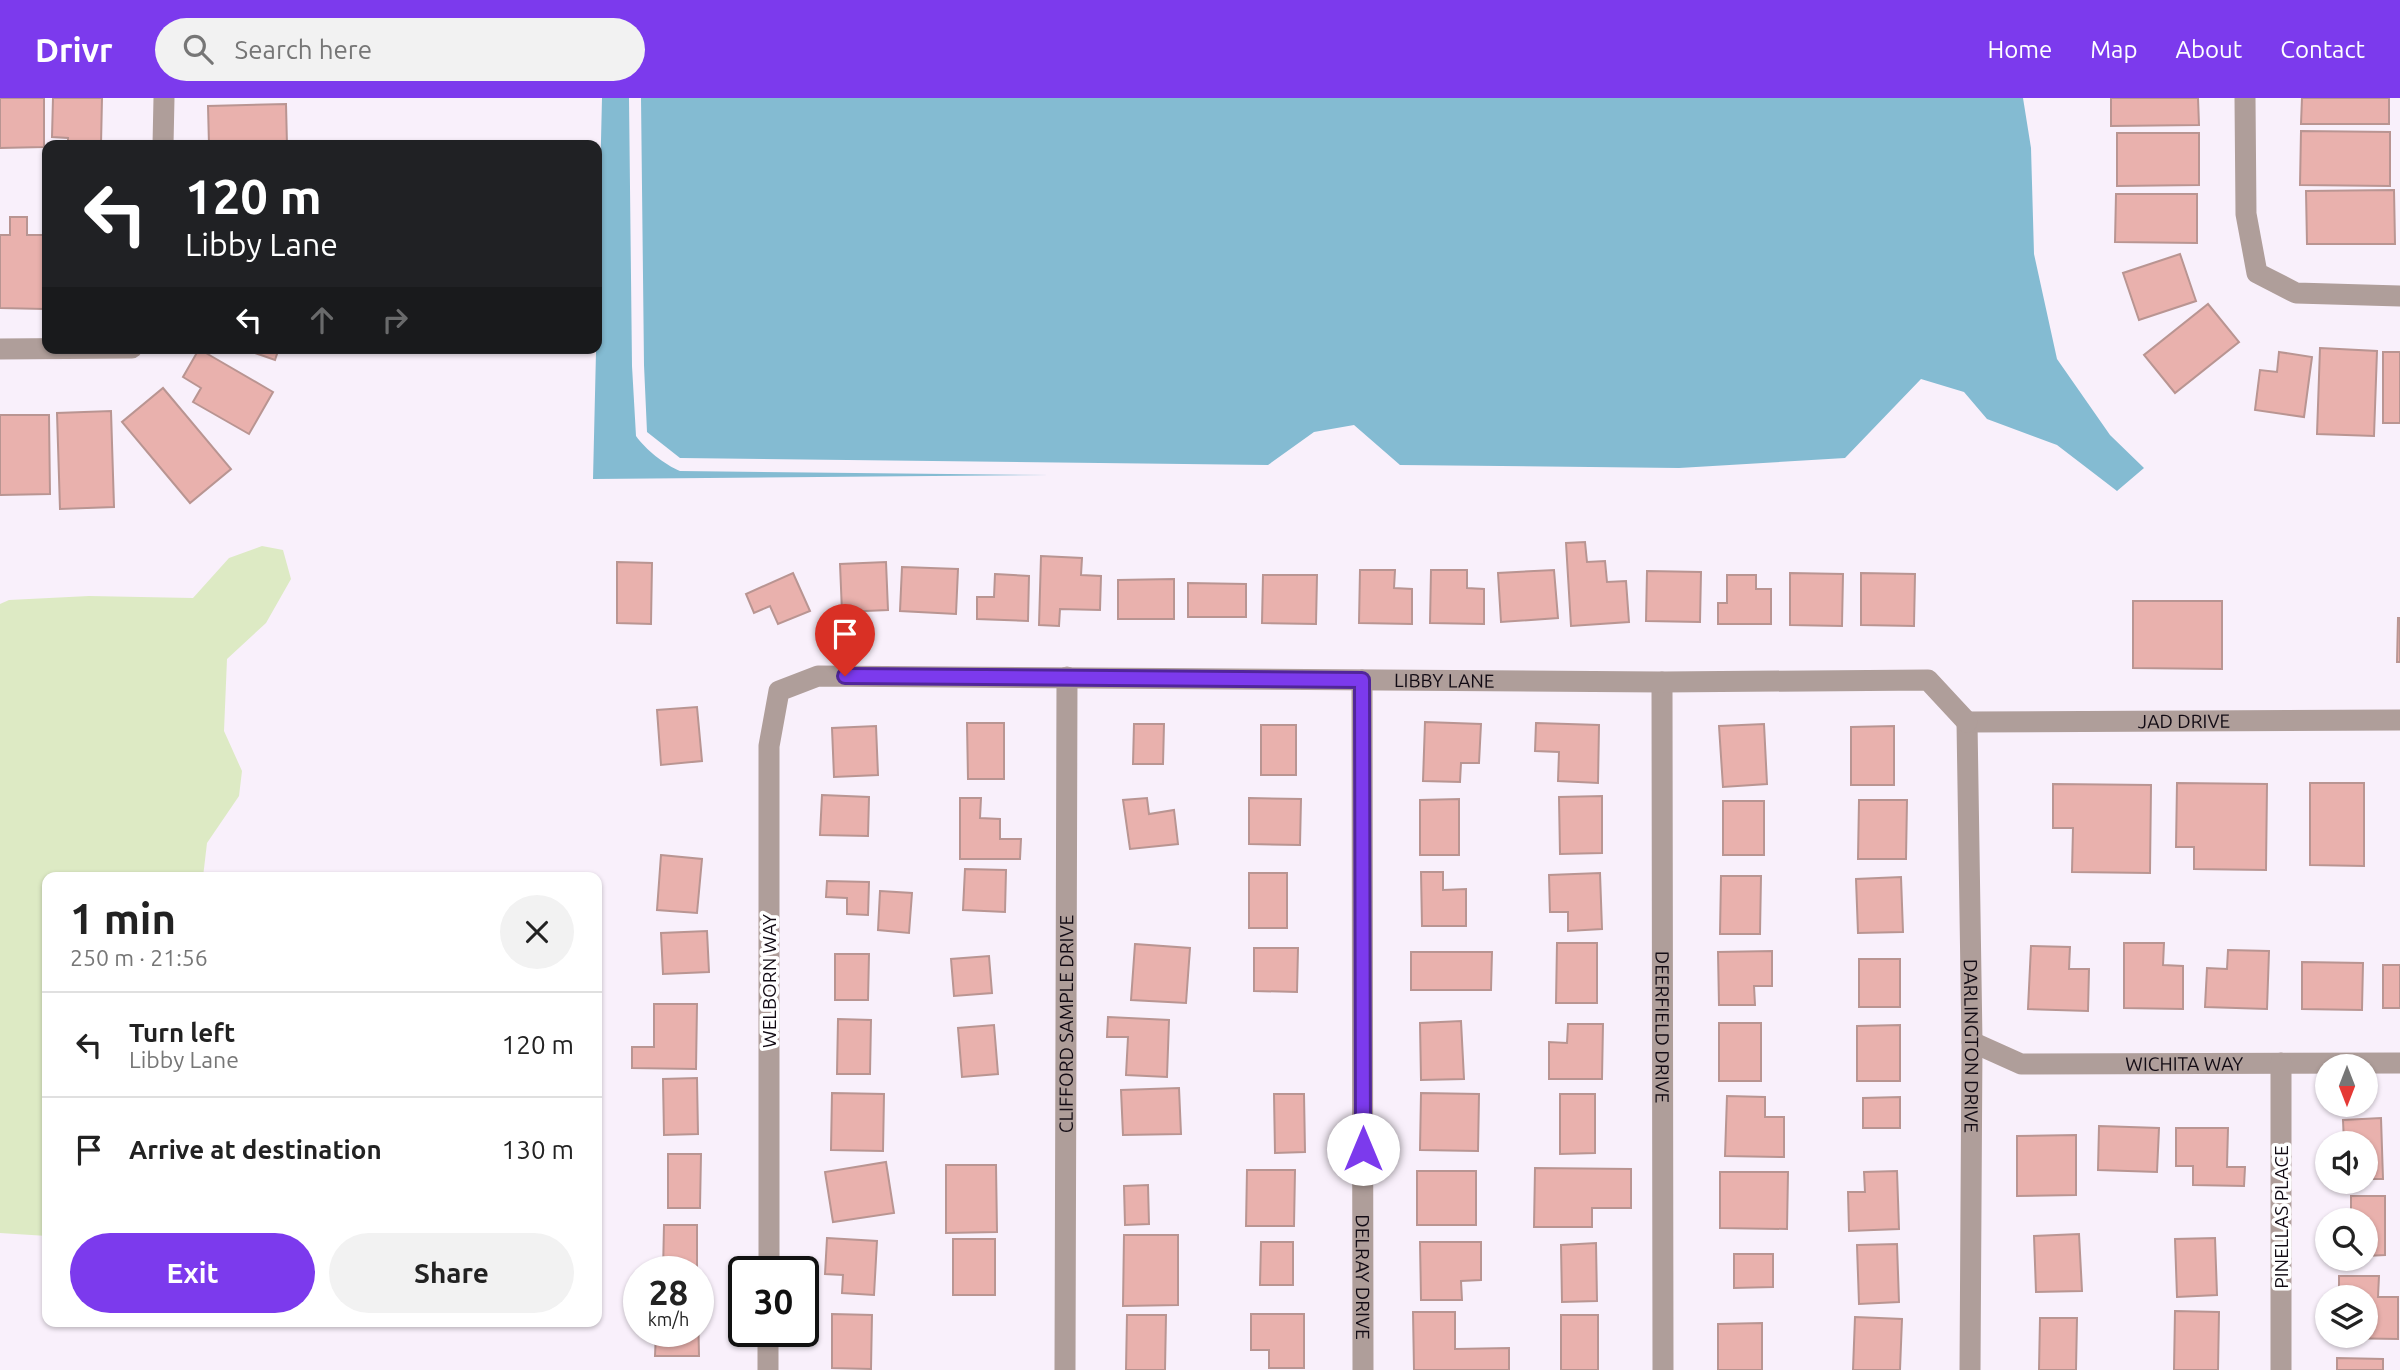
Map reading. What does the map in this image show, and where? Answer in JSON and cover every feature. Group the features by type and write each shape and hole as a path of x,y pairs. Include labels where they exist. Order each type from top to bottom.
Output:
{"street":[{"path":"163,140 164,98"},
{"path":"2245,98 2246,214 2256,273 2296,293 2400,296"},
{"path":"0,349 42,349"},
{"name":"LIBBY LANE","path":"779,691 818,676 1662,682 1928,680 1967,722"},
{"name":"CLIFFORD SAMPLE DRIVE","path":"1065,1370 1067,677"},
{"name":"DELRAY DRIVE","path":"1362,680 1363,1370"},
{"name":"DEERFIELD DRIVE","path":"1662,682 1663,1370"},
{"name":"WELBORN WAY","path":"768,1256 769,746 779,691"},
{"name":"JAD DRIVE","path":"1967,722 2400,720"},
{"name":"DARLINGTON DRIVE","path":"1967,722 1972,1042 1970,1370"},
{"name":"WICHITA WAY","path":"1972,1042 2021,1064 2400,1063"},
{"name":"PINELLAS PLACE","path":"2281,1063 2281,1370"},
{"path":"768,1347 768,1370"}],"green space":[{"path":"262,546 283,550 291,579 266,623 227,659 224,731 242,771 239,796 207,843 204,872 42,872 42,1236 0,1233 0,604 9,600 89,596 193,598 229,558"}],"water":[{"path":"602,98 629,98 632,366 636,436 668,465 680,471 1050,475 593,479 596,354 602,354"},
{"path":"641,98 2023,98 2031,148 2034,254 2057,359 2110,435 2144,468 2117,491 2057,445 1987,419 1964,392 1921,379 1845,458 1679,468 1400,465 1354,425 1314,432 1268,465 680,458 647,432"}],"building":[{"path":"0,98 44,98 42,147 0,148"},
{"path":"53,98 102,98 101,140 52,137"},
{"path":"2111,98 2198,98 2199,125 2111,126"},
{"path":"2302,98 2389,98 2389,124 2301,124"},
{"path":"286,104 287,140 209,140 208,106"},
{"path":"2301,131 2390,132 2390,186 2300,185"},
{"path":"2117,133 2199,133 2199,185 2117,186"},
{"path":"2394,190 2395,244 2307,244 2306,191"},
{"path":"2116,194 2197,194 2197,243 2115,242"},
{"path":"10,217 27,217 27,235 42,235 42,309 0,308 0,235 10,235"},
{"path":"2180,254 2196,301 2139,320 2123,273"},
{"path":"2208,304 2239,342 2175,393 2144,355"},
{"path":"2320,348 2377,351 2374,436 2317,434"},
{"path":"2279,352 2312,357 2304,417 2255,410 2260,370 2277,372"},
{"path":"2383,352 2400,352 2400,423 2383,423"},
{"path":"196,354 208,354 273,392 249,434 193,402 201,388 183,377"},
{"path":"258,354 277,354 275,360"},
{"path":"163,388 231,469 190,503 122,422"},
{"path":"111,411 114,507 60,509 57,413"},
{"path":"0,415 49,415 50,494 0,495"},
{"path":"1585,542 1587,562 1605,561 1607,582 1626,581 1629,622 1571,626 1566,543"},
{"path":"1041,556 1082,558 1081,575 1101,576 1100,610 1060,609 1059,626 1039,625"},
{"path":"617,562 652,563 651,624 617,623"},
{"path":"886,562 888,610 842,612 840,564"},
{"path":"902,567 958,569 956,614 900,611"},
{"path":"1360,570 1395,570 1394,588 1412,589 1412,624 1359,623"},
{"path":"1431,570 1467,570 1467,588 1484,589 1484,624 1430,623"},
{"path":"1554,570 1558,618 1501,622 1498,573"},
{"path":"1647,571 1701,572 1700,622 1646,621"},
{"path":"793,573 810,611 778,624 770,606 754,613 746,594"},
{"path":"1790,573 1843,574 1842,626 1790,625"},
{"path":"1861,573 1915,574 1914,626 1861,625"},
{"path":"995,574 1029,576 1028,621 977,619 977,597 994,597"},
{"path":"1263,575 1317,575 1316,624 1262,623"},
{"path":"1727,575 1756,575 1756,589 1771,589 1771,624 1718,624 1718,603 1727,603"},
{"path":"1174,579 1174,619 1118,619 1118,580"},
{"path":"1188,583 1246,584 1246,617 1188,617"},
{"path":"2133,601 2222,601 2222,669 2133,668"},
{"path":"2400,618 2400,662 2397,662"},
{"path":"697,707 702,761 661,765 657,710"},
{"path":"1425,722 1481,724 1479,763 1461,763 1460,782 1423,781"},
{"path":"967,723 1004,723 1004,779 968,779"},
{"path":"1536,723 1599,725 1598,783 1558,781 1559,752 1535,751"},
{"path":"1134,724 1164,724 1163,764 1133,764"},
{"path":"1764,724 1767,784 1723,787 1719,726"},
{"path":"1261,725 1296,725 1296,775 1261,775"},
{"path":"876,726 878,775 834,777 832,728"},
{"path":"1894,726 1894,785 1851,785 1851,727"},
{"path":"2177,783 2267,784 2266,870 2194,869 2194,847 2176,847"},
{"path":"2310,783 2364,783 2364,866 2310,865"},
{"path":"2053,784 2151,785 2150,873 2072,872 2073,828 2053,828"},
{"path":"822,795 869,797 868,836 820,835"},
{"path":"1602,796 1602,853 1560,854 1559,797"},
{"path":"960,798 981,798 980,818 1000,819 1000,839 1021,839 1020,859 960,859"},
{"path":"1147,798 1149,814 1174,810 1178,844 1130,849 1123,800"},
{"path":"1249,798 1301,799 1300,845 1249,844"},
{"path":"1459,799 1459,855 1420,855 1420,800"},
{"path":"1859,800 1907,800 1906,859 1858,859"},
{"path":"1723,801 1764,801 1764,855 1723,855"},
{"path":"661,855 702,859 697,913 657,910"},
{"path":"965,869 1006,870 1005,912 963,910"},
{"path":"1421,872 1443,872 1443,890 1466,889 1466,926 1422,926"},
{"path":"1249,873 1287,873 1287,928 1249,928"},
{"path":"1600,873 1602,929 1568,931 1568,912 1550,912 1549,875"},
{"path":"1721,876 1761,876 1760,934 1720,934"},
{"path":"1901,877 1903,932 1858,933 1856,879"},
{"path":"827,881 869,882 868,915 847,914 847,898 826,897"},
{"path":"880,891 912,893 909,933 878,930"},
{"path":"707,931 709,972 663,974 661,933"},
{"path":"1557,943 1597,943 1597,1003 1556,1003"},
{"path":"2124,943 2164,943 2163,965 2183,966 2183,1009 2124,1008"},
{"path":"1135,944 1190,948 1186,1003 1131,1000"},
{"path":"2031,946 2070,947 2069,969 2089,969 2088,1011 2028,1009"},
{"path":"1254,948 1298,948 1297,992 1254,991"},
{"path":"2228,950 2269,951 2267,1009 2205,1007 2207,968 2227,969"},
{"path":"1772,951 1772,986 1754,986 1755,1005 1719,1005 1718,952"},
{"path":"1411,952 1492,952 1491,990 1411,990"},
{"path":"835,954 869,954 868,1000 835,1000"},
{"path":"989,956 992,993 954,996 951,959"},
{"path":"1859,959 1900,959 1900,1007 1859,1007"},
{"path":"2302,962 2363,963 2362,1010 2302,1009"},
{"path":"2383,965 2400,965 2400,1008 2383,1008"},
{"path":"654,1004 697,1004 696,1069 632,1068 632,1047 654,1047"},
{"path":"1108,1017 1169,1020 1167,1077 1126,1075 1128,1037 1107,1037"},
{"path":"838,1019 871,1020 870,1074 837,1074"},
{"path":"1461,1021 1464,1079 1421,1080 1420,1023"},
{"path":"1719,1023 1761,1023 1761,1081 1719,1081"},
{"path":"1568,1024 1603,1024 1602,1079 1549,1079 1549,1042 1567,1043"},
{"path":"994,1025 998,1074 962,1077 958,1028"},
{"path":"1900,1025 1900,1081 1857,1081 1857,1026"},
{"path":"697,1078 698,1134 664,1135 663,1079"},
{"path":"1179,1088 1181,1134 1123,1135 1121,1090"},
{"path":"832,1093 884,1094 883,1151 831,1150"},
{"path":"1421,1093 1479,1094 1478,1151 1420,1150"},
{"path":"1274,1094 1304,1094 1305,1152 1275,1153"},
{"path":"1560,1094 1595,1094 1595,1153 1560,1154"},
{"path":"1727,1096 1765,1097 1765,1117 1784,1117 1784,1157 1725,1156"},
{"path":"1900,1097 1900,1128 1863,1128 1863,1098"},
{"path":"2381,1118 2383,1179 2378,1179 2378,1131 2343,1131 2343,1120"},
{"path":"2099,1126 2159,1128 2157,1172 2098,1170"},
{"path":"2176,1128 2228,1128 2227,1167 2245,1167 2244,1186 2193,1185 2193,1166 2176,1166"},
{"path":"2076,1135 2076,1195 2017,1196 2017,1136"},
{"path":"668,1154 701,1154 700,1208 668,1208"},
{"path":"886,1162 894,1213 833,1222 825,1172"},
{"path":"946,1165 996,1165 997,1232 946,1233"},
{"path":"1535,1168 1631,1169 1631,1208 1592,1208 1592,1227 1534,1227"},
{"path":"1247,1170 1295,1170 1294,1226 1246,1226"},
{"path":"1417,1171 1476,1171 1476,1225 1417,1225"},
{"path":"1897,1171 1899,1229 1849,1231 1848,1192 1865,1192 1864,1172"},
{"path":"1720,1172 1788,1172 1787,1229 1720,1228"},
{"path":"1148,1185 1149,1224 1125,1225 1124,1186"},
{"path":"2351,1196 2385,1196 2385,1255 2378,1255 2378,1208 2351,1208"},
{"path":"664,1225 697,1225 697,1256 663,1256"},
{"path":"2079,1234 2082,1291 2036,1292 2034,1236"},
{"path":"1124,1235 1178,1235 1178,1305 1123,1306"},
{"path":"827,1238 877,1241 874,1295 842,1293 843,1275 825,1274"},
{"path":"2215,1238 2217,1295 2177,1297 2175,1239"},
{"path":"953,1239 995,1239 995,1295 953,1295"},
{"path":"1261,1242 1293,1242 1293,1285 1260,1285"},
{"path":"1420,1242 1481,1242 1481,1280 1461,1281 1462,1300 1421,1300"},
{"path":"1596,1243 1597,1301 1562,1302 1561,1245"},
{"path":"1897,1244 1899,1302 1859,1304 1857,1245"},
{"path":"1734,1254 1773,1254 1773,1287 1734,1288"},
{"path":"2339,1276 2379,1276 2378,1297 2378,1285 2339,1285"},
{"path":"2378,1297 2398,1297 2398,1339 2378,1339"},
{"path":"2175,1311 2219,1312 2218,1370 2174,1370"},
{"path":"1413,1312 1455,1312 1455,1349 1509,1348 1509,1370 1414,1370"},
{"path":"832,1314 872,1315 871,1369 832,1368"},
{"path":"1251,1314 1304,1314 1304,1368 1269,1368 1269,1350 1251,1350"},
{"path":"1127,1315 1166,1315 1165,1370 1126,1370"},
{"path":"1561,1315 1598,1315 1598,1370 1561,1370"},
{"path":"1855,1317 1902,1319 1900,1370 1853,1370"},
{"path":"2040,1318 2077,1318 2076,1370 2039,1370"},
{"path":"1762,1323 1762,1370 1718,1370 1718,1324"},
{"path":"655,1347 699,1347 699,1356 655,1356"},
{"path":"2337,1358 2383,1359 2383,1370 2337,1370"}],"route":[{"path":"845,676 1362,680 1363,1149"}]}
